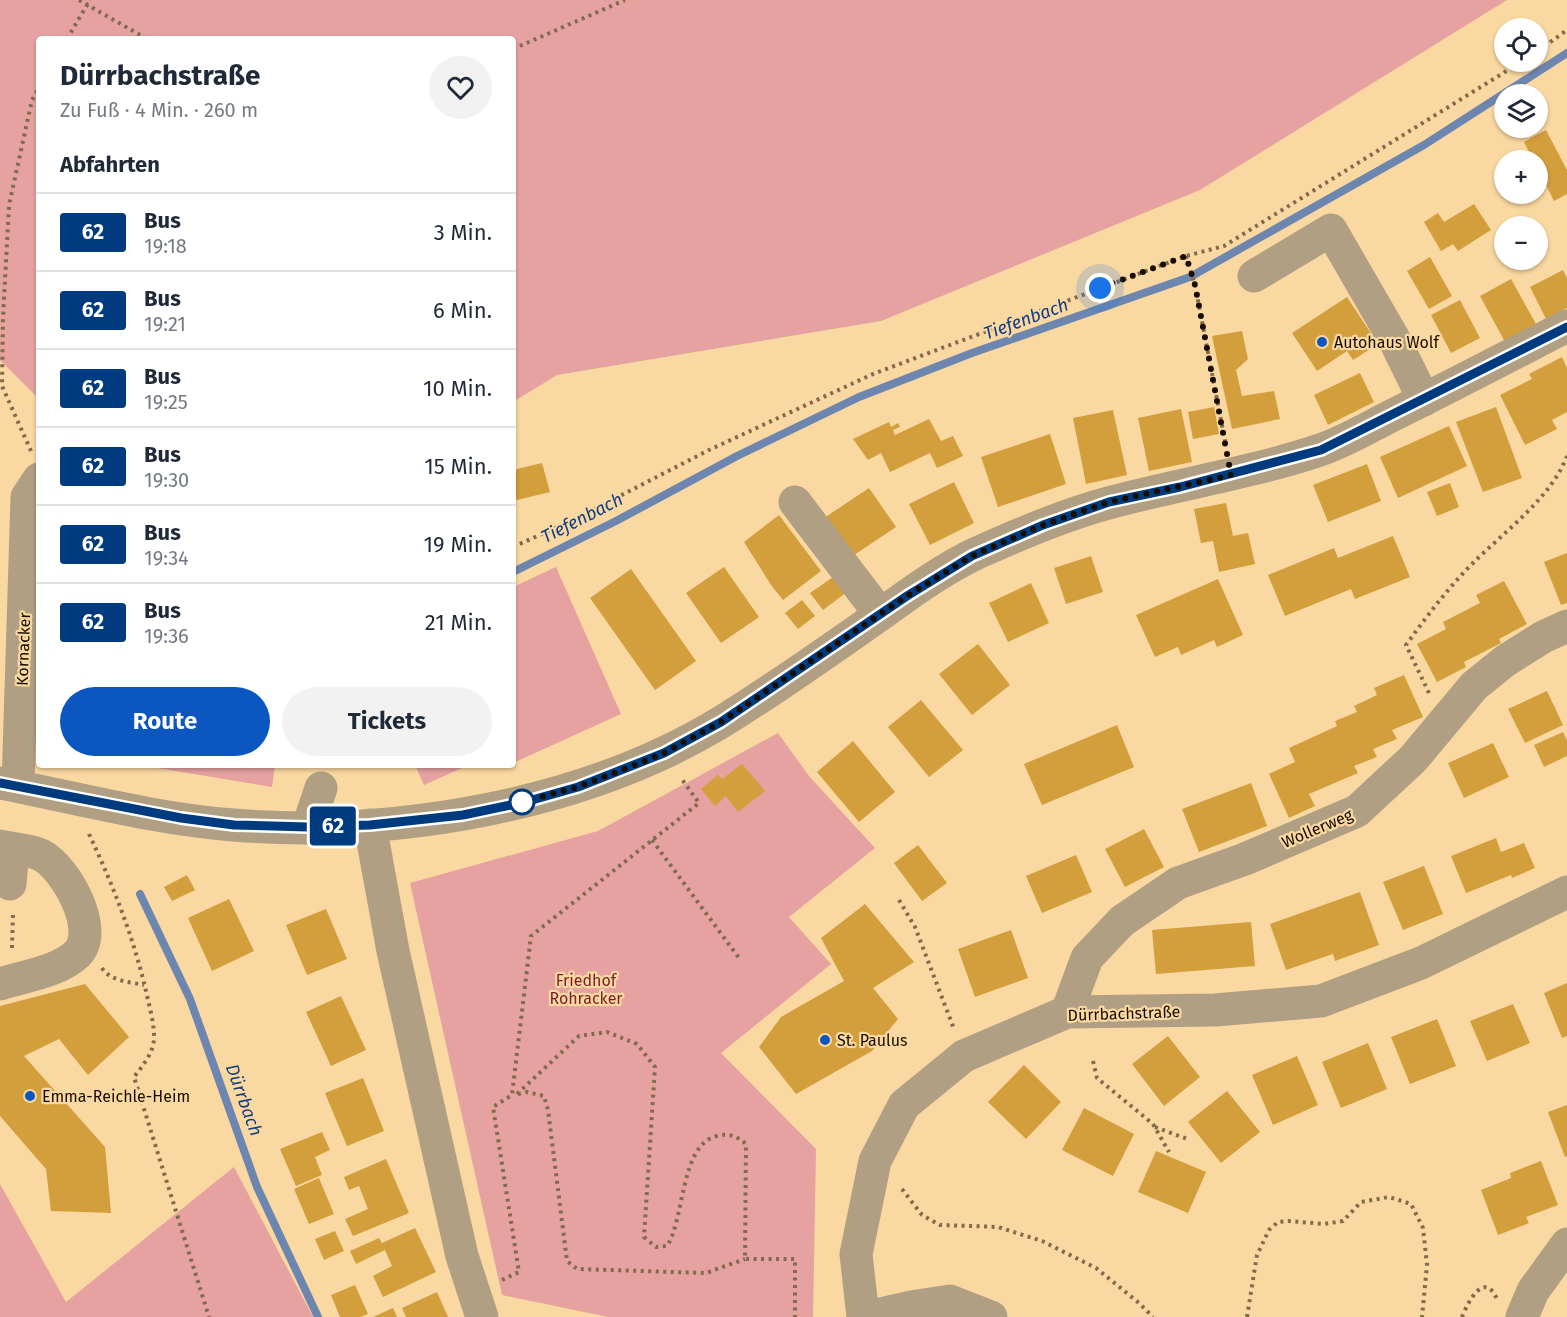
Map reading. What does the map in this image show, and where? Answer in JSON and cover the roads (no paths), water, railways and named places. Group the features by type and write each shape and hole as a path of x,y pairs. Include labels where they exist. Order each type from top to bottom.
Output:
{"street":[{"path":"1254,276 1331,230 1394,339 1424,400"},
{"path":"9,784 181,818 234,825 308,827 370,825 463,815 525,802 578,787 664,753 721,722 880,614 972,556 1043,525 1109,502 1231,475 1321,450 1567,327"},
{"name":"Kornacker","path":"9,784 27,497 36,472"},
{"path":"795,502 880,614"},
{"name":"Wollerweg","path":"1067,1012 1087,958 1122,921 1178,883 1245,859 1357,812 1413,759 1474,686 1505,661 1543,637 1567,626"},
{"path":"308,827 321,788"},
{"path":"370,825 393,951 462,1256 478,1304"},
{"path":"10,981 60,966 79,952 84,935 84,915 63,874 41,855 7,848 12,894"},
{"name":"Dürrbachstraße","path":"865,1317 856,1254 875,1161 904,1105 964,1056 1067,1012 1215,1010 1321,1001 1421,963 1567,892"},
{"path":"1509,1312 1533,1291 1567,1244"},
{"path":"865,1317 950,1301 991,1317"}],"waterway":[{"name":"Tiefenbach","path":"516,571 616,521 737,456 859,397 972,353 1190,277 1424,145 1567,53"},
{"name":"Dürrbach","path":"140,894 190,999 257,1187 318,1317"}],"place":[{"name":"Autohaus Wolf","path":"1322,342"},
{"name":"St. Paulus","path":"825,1040"},
{"name":"Emma-Reichle-Heim","path":"30,1096"}],"park label":[{"name":"Friedhof Rohracker","path":"586,989"}]}
